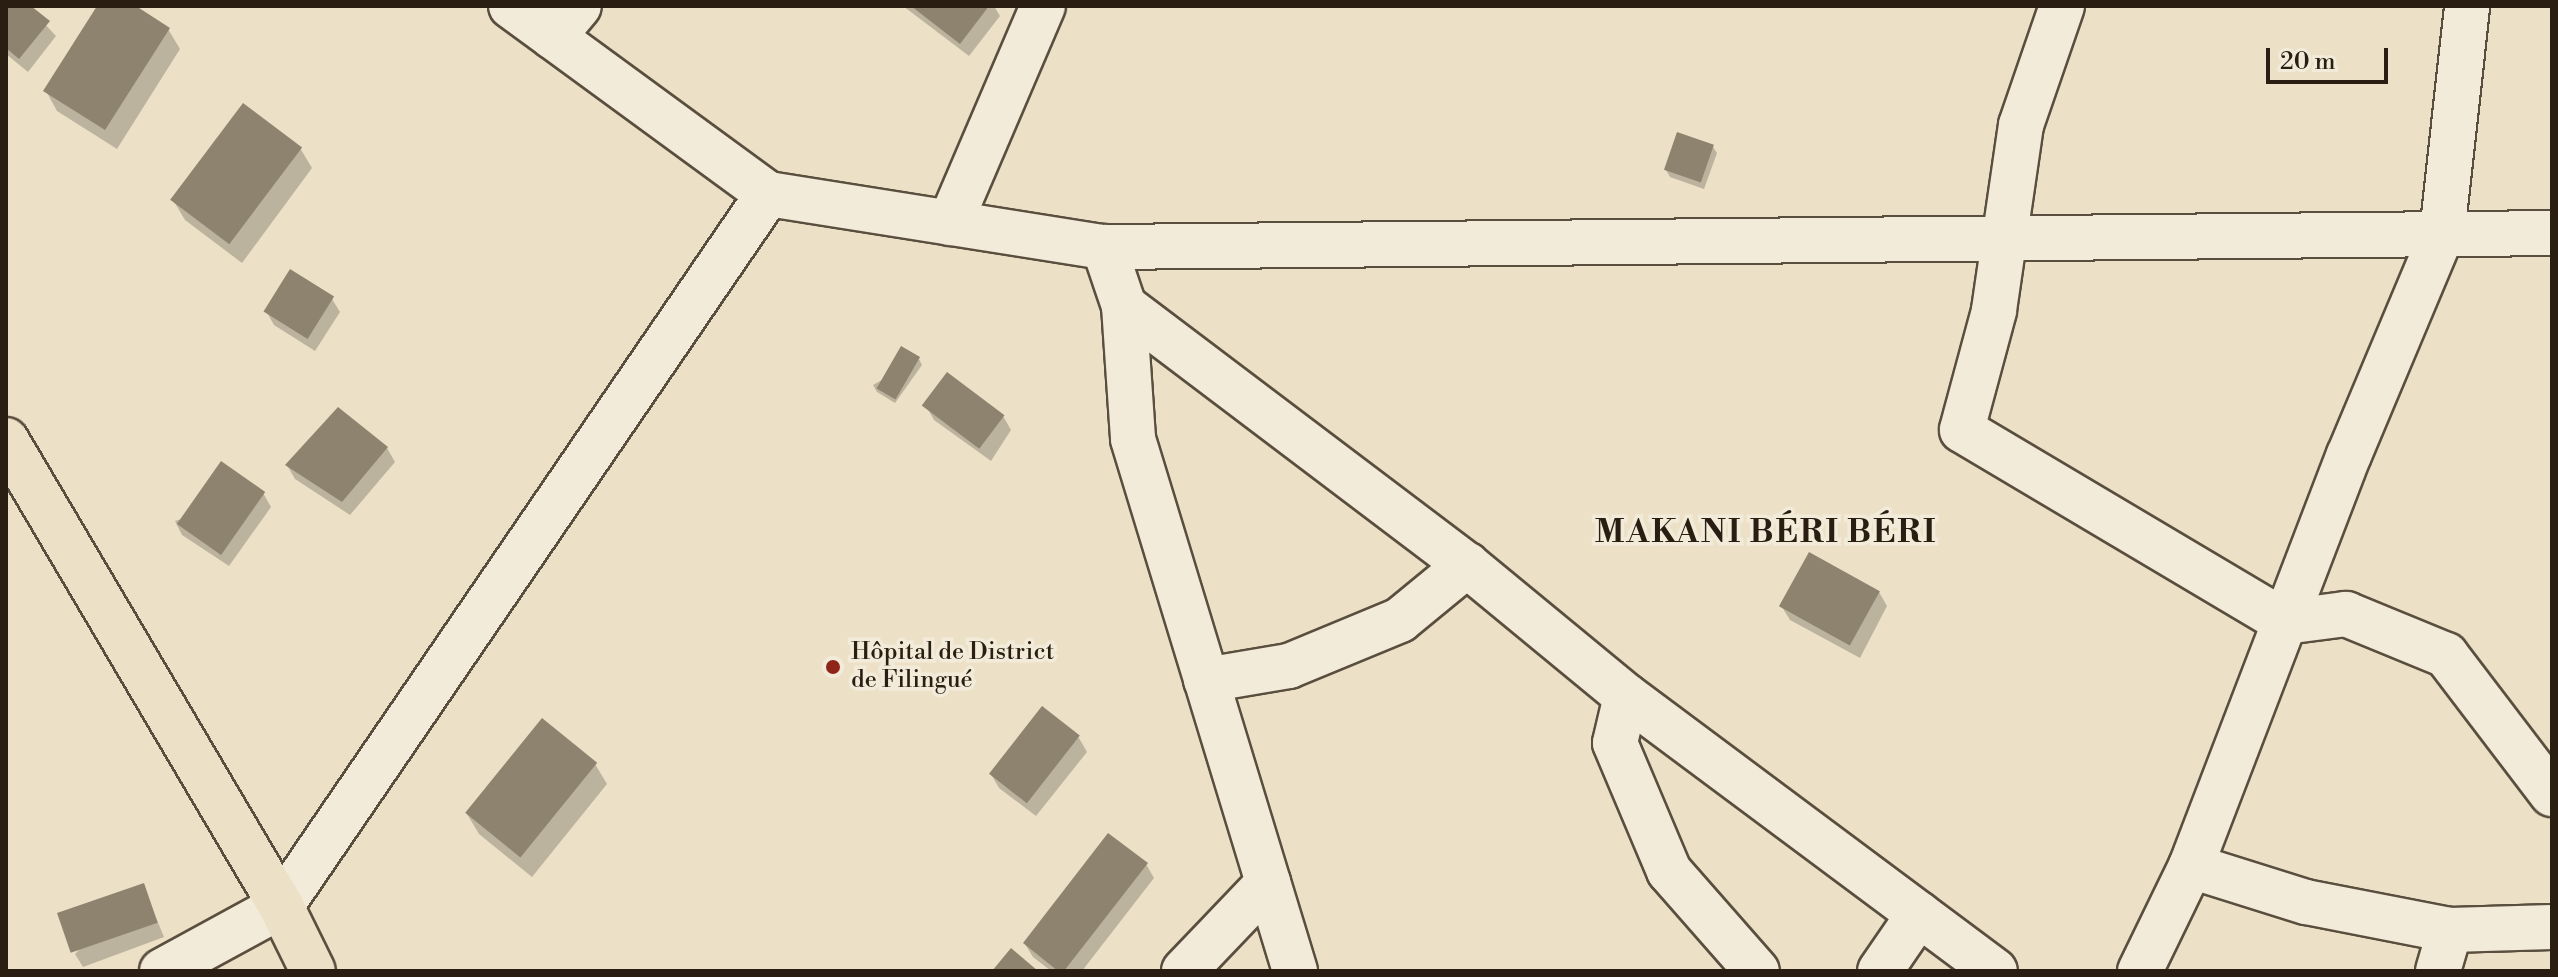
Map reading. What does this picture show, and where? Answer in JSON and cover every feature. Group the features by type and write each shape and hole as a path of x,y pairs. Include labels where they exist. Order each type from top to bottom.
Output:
{"main road":[{"path":"6,440 281,906 313,971"}],"street":[{"path":"511,6 566,21 768,194 1104,247 2552,233"},
{"path":"950,223 1043,6"},
{"path":"2062,6 2021,125 1994,311 1962,430 2285,622 2346,614 2446,655 2552,794"},
{"path":"2140,971 2191,866 2285,622 2442,234 2467,6"},
{"path":"162,971 281,906 768,194"},
{"path":"1104,247 1124,306 1133,439 1295,971"},
{"path":"1124,306 1467,565 1626,696 1995,971"},
{"path":"1206,680 1289,666 1400,620 1467,565"},
{"path":"1626,696 1615,743 1669,871 1757,971"},
{"path":"2191,866 2306,902 2444,951 2551,924"},
{"path":"1184,971 1268,883"},
{"path":"1880,971 1919,914"}],"building":[{"path":"6,6 31,6 50,21 19,59 6,48"},
{"path":"97,6 136,6 170,28 105,130 43,91"},
{"path":"911,6 989,6 960,44"},
{"path":"243,103 302,148 229,244 170,200"},
{"path":"1677,132 1714,145 1701,183 1664,170"},
{"path":"290,269 334,297 308,339 264,311"},
{"path":"901,346 920,357 896,399 876,388"},
{"path":"947,372 1005,415 979,449 922,406"},
{"path":"338,407 388,447 342,502 285,465"},
{"path":"221,461 265,492 221,555 177,524"},
{"path":"1809,552 1880,591 1850,645 1779,606"},
{"path":"1042,706 1080,736 1027,803 989,774"},
{"path":"542,718 597,763 520,857 465,813"},
{"path":"1108,833 1148,863 1064,971 1058,971 1023,943"},
{"path":"144,883 158,923 71,953 57,913"},
{"path":"1011,948 1038,971 992,971"}],"place":[{"name":"Hôpital de District de Filingué","path":"833,667"}],"district":[{"name":"MAKANI BÉRI BÉRI","path":"1766,532"}]}
